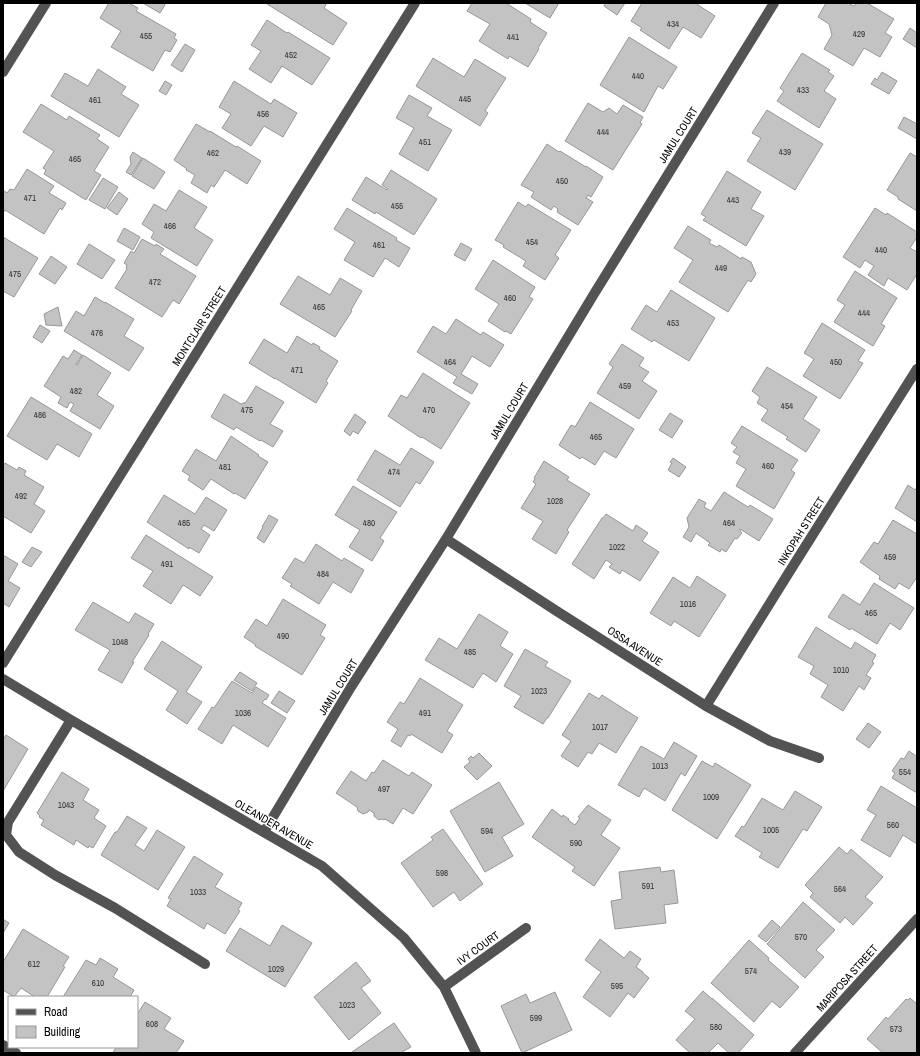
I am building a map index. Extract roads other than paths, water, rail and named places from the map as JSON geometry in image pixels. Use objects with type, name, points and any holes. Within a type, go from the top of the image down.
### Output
[{"type":"street","points":[[3,72],[46,3]]},
{"type":"street","name":"MONTCLAIR STREET","points":[[3,663],[415,3]]},
{"type":"street","name":"JAMUL COURT","points":[[264,832],[352,687],[446,539],[594,294],[774,3]]},
{"type":"street","name":"INKOPAH STREET","points":[[706,706],[917,369]]},
{"type":"street","name":"OSSA AVENUE","points":[[446,539],[706,706],[770,741],[819,758]]},
{"type":"street","name":"OLEANDER AVENUE","points":[[3,678],[71,720],[322,866],[404,938],[444,987],[476,1053]]},
{"type":"street","points":[[71,720],[8,822],[6,836],[19,852],[25,856],[115,908],[205,964]]},
{"type":"street","name":"MARIPOSA STREET","points":[[795,1053],[917,919]]},
{"type":"street","name":"IVY COURT","points":[[444,987],[526,928]]},
{"type":"street","points":[[3,1045],[16,1053]]}]
